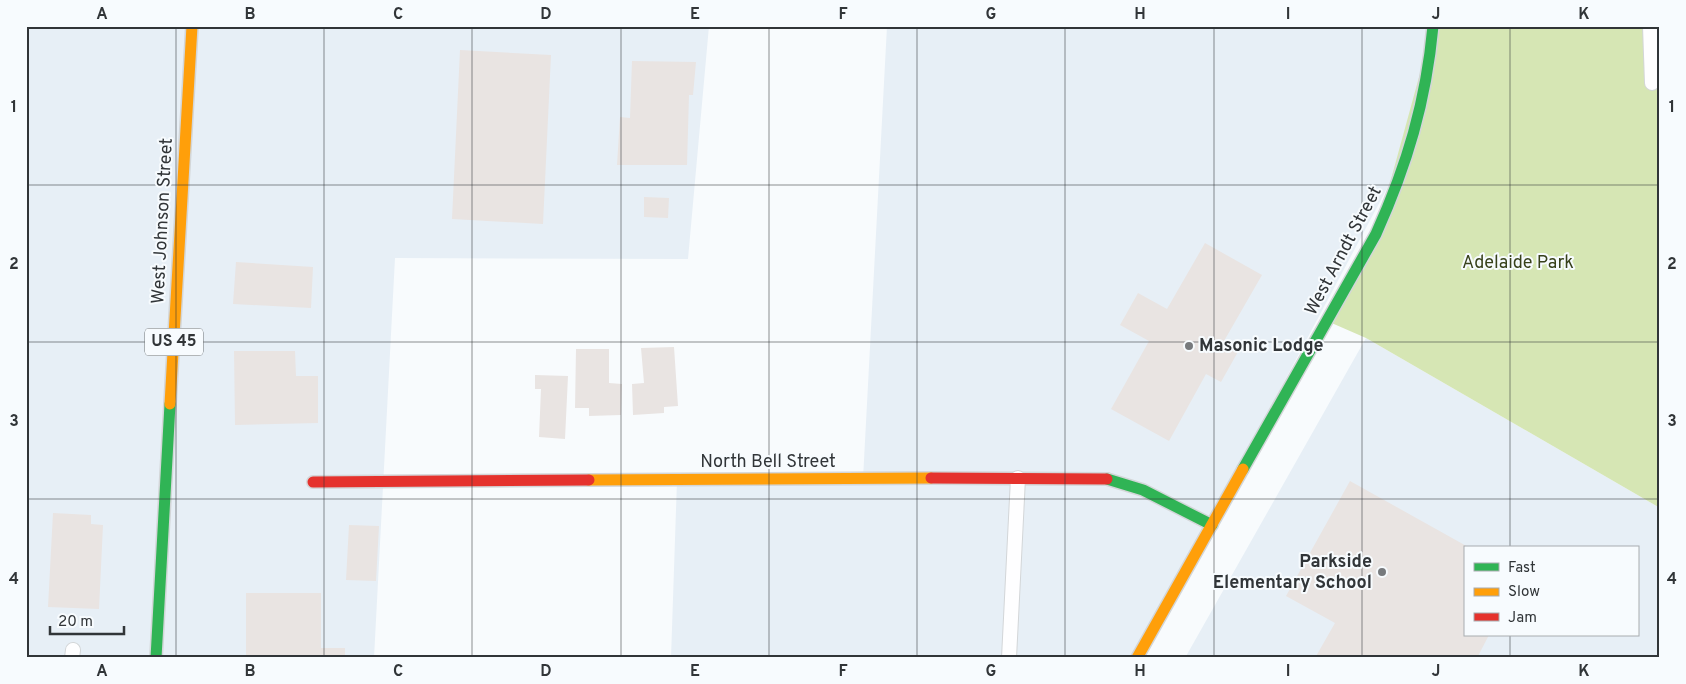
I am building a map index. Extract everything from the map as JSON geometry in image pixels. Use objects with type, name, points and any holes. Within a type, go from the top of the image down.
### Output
[{"type":"street","name":"West Johnson Street","points":[[156,658],[192,26]]},
{"type":"street","name":"West Arndt Street","points":[[1137,658],[1376,234],[1402,178],[1416,134],[1426,93],[1433,26]]},
{"type":"street","name":"North Bell Street","points":[[313,482],[1098,477],[1130,483],[1212,525]]},
{"type":"lane","points":[[1650,26],[1652,83]]},
{"type":"lane","points":[[1009,658],[1018,478]]},
{"type":"shaded area","points":[[26,26],[709,26],[688,259],[395,258],[374,658],[26,658]]},
{"type":"shaded area","points":[[887,26],[1433,26],[1416,134],[1137,658],[671,658],[677,480],[863,479]]},
{"type":"shaded area","points":[[1366,338],[1660,508],[1660,658],[1185,658]]},
{"type":"green space","name":"Adelaide Park","points":[[1433,26],[1660,26],[1660,508],[1366,338],[1327,321],[1376,234]]},
{"type":"building","points":[[460,50],[551,55],[543,224],[452,219]]},
{"type":"building","points":[[632,61],[696,62],[693,95],[689,95],[687,165],[617,165],[620,117],[630,118]]},
{"type":"building","points":[[644,197],[669,198],[668,218],[644,217]]},
{"type":"building","name":"Masonic Lodge","points":[[1205,243],[1262,275],[1224,341],[1239,350],[1221,382],[1206,374],[1169,441],[1111,409],[1149,341],[1120,325],[1138,293],[1167,309]]},
{"type":"building","points":[[236,262],[313,267],[311,308],[233,304]]},
{"type":"building","points":[[674,347],[678,406],[664,407],[664,413],[633,415],[632,384],[644,383],[641,348]]},
{"type":"building","points":[[576,349],[609,349],[609,383],[622,384],[621,415],[589,416],[589,408],[575,408]]},
{"type":"building","points":[[234,351],[295,351],[296,376],[318,376],[318,423],[235,425]]},
{"type":"building","points":[[535,375],[568,376],[565,439],[539,437],[541,389],[535,389]]},
{"type":"building","name":"Parkside Elementary School","points":[[1350,481],[1466,546],[1464,546],[1464,636],[1488,636],[1477,658],[1315,658],[1335,623],[1286,596]]},
{"type":"building","points":[[53,513],[91,515],[91,524],[103,525],[99,609],[48,607]]},
{"type":"building","points":[[349,525],[379,526],[376,581],[346,580]]},
{"type":"building","points":[[246,593],[321,593],[321,648],[345,648],[345,658],[246,658]]},
{"type":"traffic: fast","points":[[1243,469],[1376,234],[1397,183],[1414,133],[1426,81],[1433,26]]},
{"type":"traffic: fast","points":[[156,658],[170,404]]},
{"type":"traffic: fast","points":[[1107,479],[1143,490],[1212,525]]},
{"type":"traffic: slow","points":[[170,404],[192,26]]},
{"type":"traffic: slow","points":[[1137,658],[1243,469]]},
{"type":"traffic: slow","points":[[589,480],[931,478]]},
{"type":"traffic: jam","points":[[931,478],[1107,479]]},
{"type":"traffic: jam","points":[[313,482],[589,480]]},
{"type":"place","name":"Masonic Lodge","points":[[1189,346]]},
{"type":"place","name":"Parkside Elementary School","points":[[1382,572]]}]
